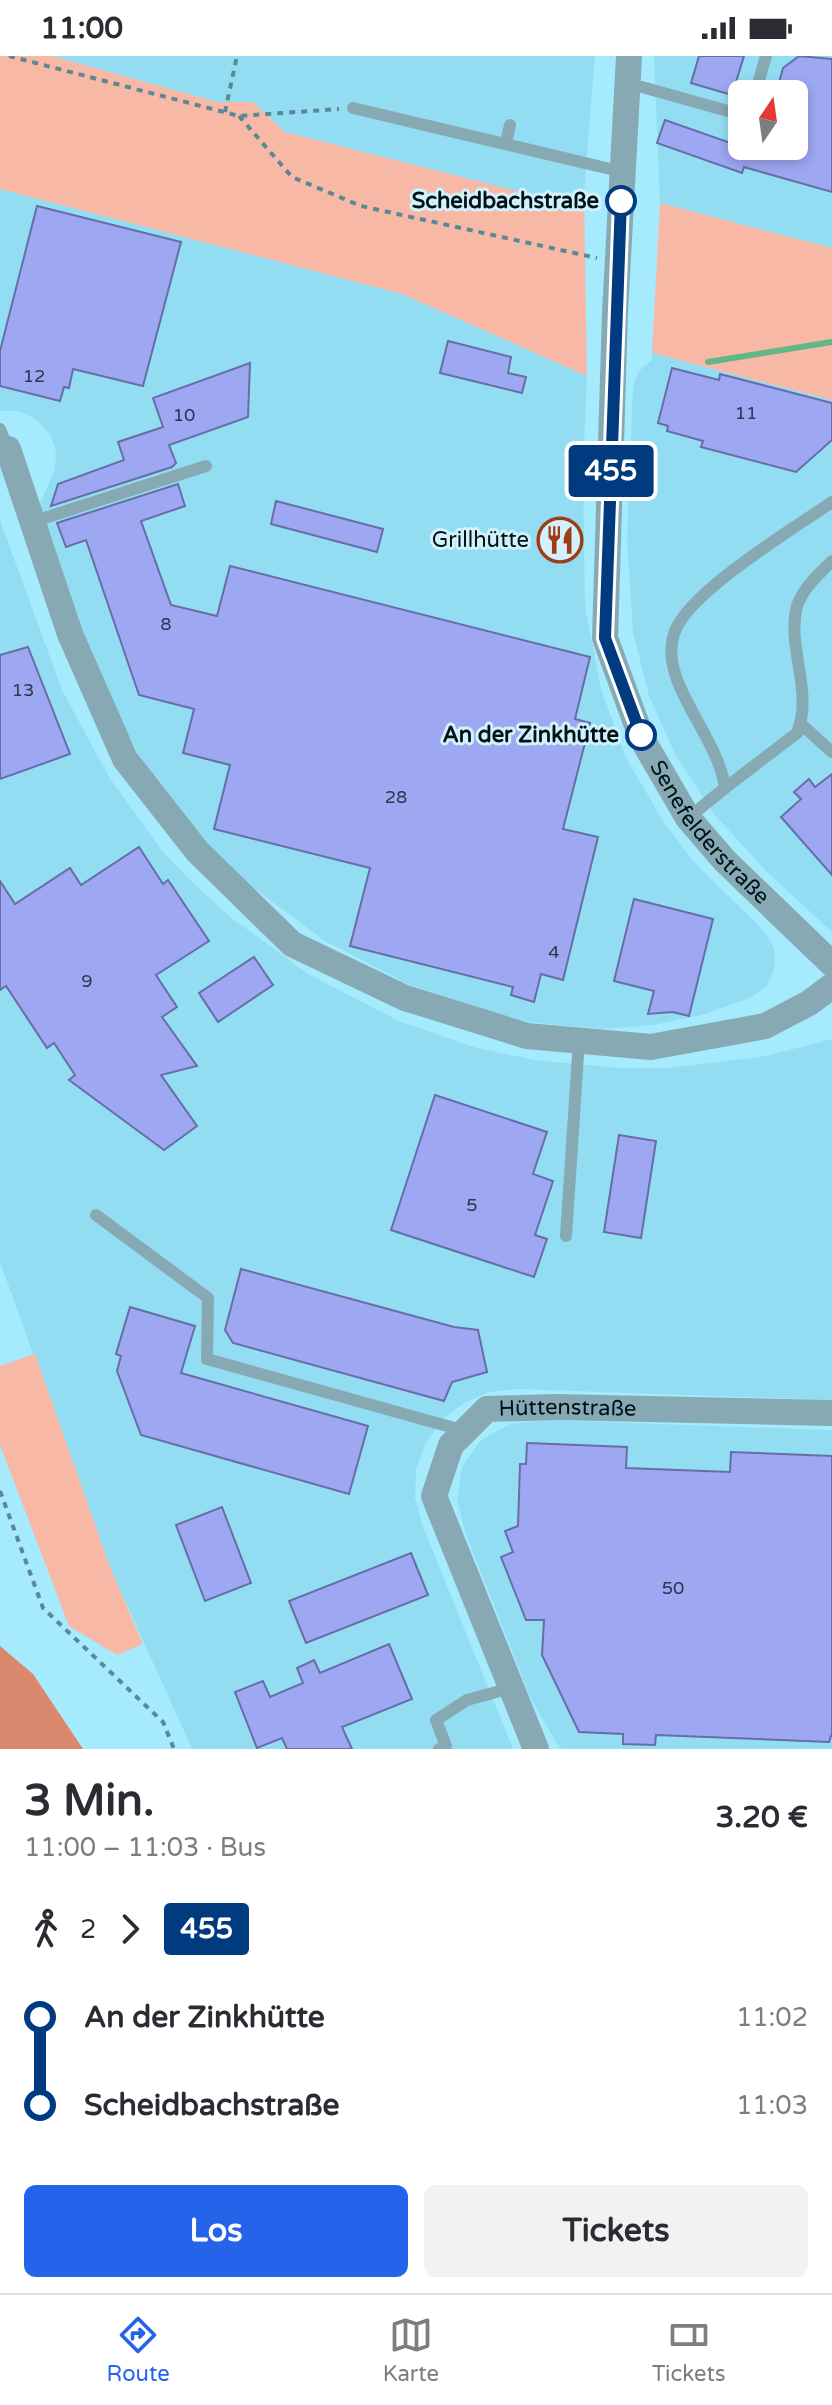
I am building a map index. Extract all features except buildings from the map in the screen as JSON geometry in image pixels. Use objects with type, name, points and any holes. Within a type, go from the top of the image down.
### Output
[{"type":"street","name":"Senefelderstraße","points":[[629,56],[618,263],[605,638],[642,739],[688,818],[725,861],[832,964]]},
{"type":"street","points":[[4,439],[70,634],[125,759],[197,851],[292,944],[405,998],[527,1036],[651,1047],[765,1026],[809,1003],[832,986]]},
{"type":"street","name":"Hüttenstraße","points":[[536,1749],[434,1496],[451,1445],[487,1409],[832,1413]]},
{"type":"lane","points":[[759,80],[766,56]]},
{"type":"lane","points":[[627,86],[642,87],[728,111]]},
{"type":"lane","points":[[353,108],[623,172]]},
{"type":"lane","points":[[506,143],[510,125]]},
{"type":"lane","points":[[32,522],[206,466]]},
{"type":"lane","points":[[725,788],[677,680],[671,655],[674,633],[693,607],[733,571],[832,502]]},
{"type":"lane","points":[[688,818],[792,740],[801,724],[803,678],[795,623],[798,604],[810,582],[832,561]]},
{"type":"lane","points":[[801,724],[832,752]]},
{"type":"lane","points":[[566,1236],[579,1040]]},
{"type":"lane","points":[[96,1215],[208,1298],[207,1359],[465,1431]]},
{"type":"lane","points":[[439,1749],[446,1746],[436,1720],[467,1700],[511,1688]]},
{"type":"path","points":[[9,56],[239,116],[353,108]]},
{"type":"path","points":[[225,112],[237,56]]},
{"type":"path","points":[[239,116],[292,177],[361,206],[618,263]]},
{"type":"path","points":[[0,1491],[43,1608],[163,1722],[174,1749]]},
{"type":"shaded area","points":[[0,56],[52,56],[217,102],[253,102],[285,132],[548,199],[584,192],[587,376],[402,294],[0,189]]},
{"type":"shaded area","points":[[52,56],[595,56],[584,192],[548,199],[436,172],[285,132],[253,102],[217,102]]},
{"type":"shaded area","points":[[654,56],[832,56],[832,248],[660,203]]},
{"type":"shaded area","points":[[0,189],[402,294],[587,376],[583,468],[585,607],[601,689],[626,758],[665,824],[694,862],[763,930],[774,948],[775,967],[767,986],[750,998],[702,1015],[653,1025],[602,1029],[529,1022],[503,1016],[410,985],[325,941],[247,883],[210,848],[144,764],[98,678],[39,505],[55,470],[56,452],[50,434],[36,419],[19,411],[0,411]]},
{"type":"shaded area","points":[[660,203],[832,248],[832,400],[652,353]]},
{"type":"shaded area","points":[[652,353],[832,400],[832,932],[766,871],[714,814],[675,754],[649,696],[633,632],[627,539],[633,386],[639,371],[652,360]]},
{"type":"shaded area","points":[[0,520],[62,690],[109,777],[163,852],[191,881],[229,916],[308,974],[401,1022],[477,1048],[534,1060],[620,1068],[669,1068],[766,1056],[832,1039],[832,1400],[517,1389],[489,1392],[464,1403],[442,1419],[426,1443],[416,1469],[415,1497],[422,1524],[513,1749],[192,1749],[110,1567],[0,1262]]},
{"type":"shaded area","points":[[35,1354],[110,1567],[143,1644],[117,1655],[69,1626],[0,1445],[0,1366]]},
{"type":"shaded area","points":[[545,1420],[832,1430],[832,1749],[562,1749],[531,1699],[465,1532],[457,1500],[462,1467],[481,1440],[510,1424]]},
{"type":"shaded area","points":[[0,1646],[33,1674],[83,1749],[0,1749]]},
{"type":"waterway","points":[[708,362],[832,342]]},
{"type":"bus line","name":"455","points":[[621,201],[605,638],[641,735]]},
{"type":"place","name":"Scheidbachstraße","points":[[621,201]]},
{"type":"place","name":"Grillhütte","points":[[560,540]]},
{"type":"place","name":"An der Zinkhütte","points":[[641,735]]}]
